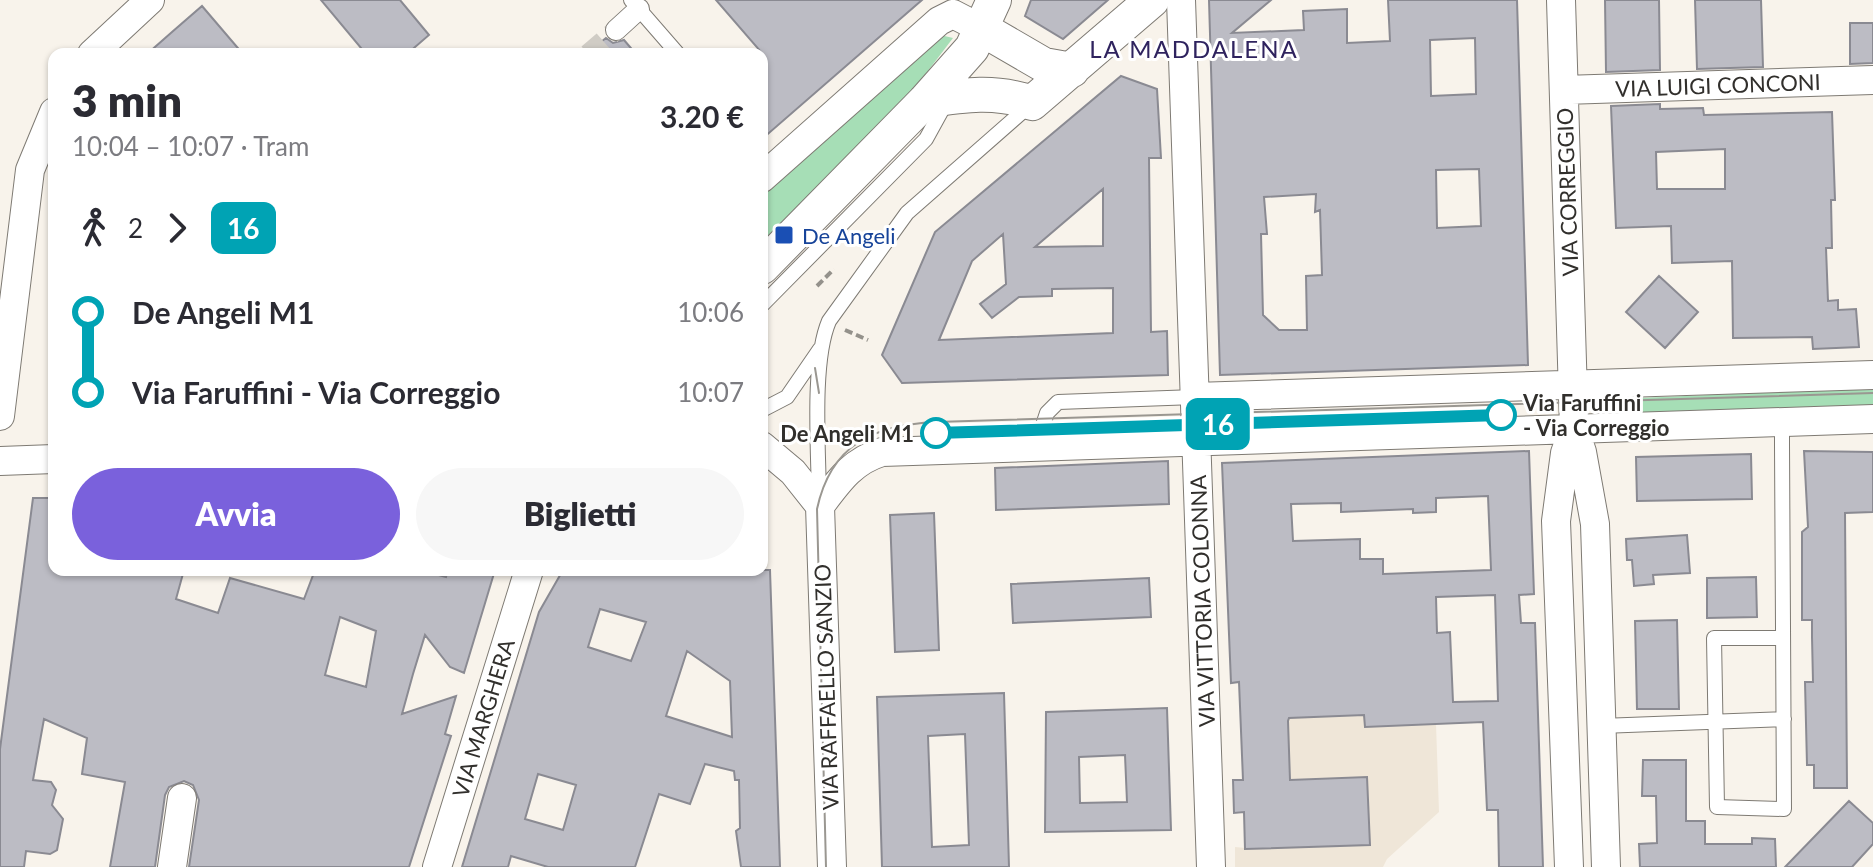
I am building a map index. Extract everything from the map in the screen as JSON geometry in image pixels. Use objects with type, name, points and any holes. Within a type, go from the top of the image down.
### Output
[{"type":"street","points":[[98,48],[150,0]]},
{"type":"street","points":[[937,99],[983,93],[1011,96],[1032,103],[1152,0]]},
{"type":"street","name":"VIA VITTORIA COLONNA","points":[[1181,0],[1211,867]]},
{"type":"street","name":"VIA CORREGGIO","points":[[1561,0],[1574,428]]},
{"type":"street","points":[[616,30],[635,5]]},
{"type":"street","points":[[768,173],[939,21],[953,14],[982,26],[1044,65],[1072,70]]},
{"type":"street","points":[[768,261],[937,99],[982,26]]},
{"type":"street","name":"VIA LUIGI CONCONI","points":[[1564,90],[1873,80]]},
{"type":"street","points":[[0,416],[30,170],[48,126]]},
{"type":"street","points":[[1195,397],[1873,375]]},
{"type":"street","points":[[768,451],[793,472],[820,506],[848,470],[863,458],[882,452],[1873,419]]},
{"type":"street","points":[[1569,867],[1556,521],[1565,453],[1574,428]]},
{"type":"street","points":[[1574,428],[1595,524],[1606,867]]},
{"type":"street","points":[[0,461],[48,459]]},
{"type":"street","name":"VIA RAFFAELLO SANZIO","points":[[820,506],[832,867]]},
{"type":"street","points":[[1556,521],[1576,512],[1595,524]]},
{"type":"street","name":"VIA MARGHERA","points":[[437,867],[527,576]]},
{"type":"street","points":[[172,867],[182,798]]},
{"type":"lane","points":[[635,5],[673,48]]},
{"type":"lane","points":[[768,299],[926,139],[937,99]]},
{"type":"lane","points":[[768,407],[787,397],[822,345],[834,313],[907,213],[1032,103]]},
{"type":"lane","points":[[820,506],[822,345]]},
{"type":"lane","points":[[1060,444],[1048,435],[1043,425],[1047,413],[1058,402],[1195,397]]},
{"type":"lane","points":[[1782,422],[1784,809],[1717,807],[1713,719],[1714,638],[1783,638]]},
{"type":"lane","points":[[1601,726],[1713,719],[1784,719]]},
{"type":"path","points":[[817,286],[834,269]]},
{"type":"path","points":[[843,330],[868,340]]},
{"type":"shaded area","points":[[1362,635],[1365,726],[1436,724],[1439,812],[1387,859],[1383,867],[1235,867],[1235,847],[1245,848],[1244,813],[1234,813],[1233,780],[1243,779],[1239,683],[1231,683],[1229,640]]},
{"type":"green space","points":[[936,34],[953,38],[918,84],[768,240],[768,181]]},
{"type":"green space","points":[[1873,388],[1873,409],[1615,418],[1614,399]]},
{"type":"building","points":[[321,0],[400,0],[429,35],[414,48],[361,48]]},
{"type":"building","points":[[716,0],[922,0],[768,134],[768,48],[758,48]]},
{"type":"building","points":[[1031,0],[1108,0],[1063,39],[1025,16]]},
{"type":"building","points":[[1209,0],[1271,0],[1232,33],[1304,30],[1303,11],[1347,9],[1347,43],[1390,41],[1388,0],[1517,0],[1528,365],[1220,375]],"holes":[[[1475,38],[1476,94],[1431,96],[1430,40]],[[1479,169],[1481,226],[1437,228],[1436,170]],[[1316,194],[1315,212],[1320,210],[1322,275],[1306,276],[1307,330],[1279,330],[1263,315],[1261,234],[1267,234],[1264,197]]]},
{"type":"building","points":[[1605,0],[1659,0],[1660,70],[1606,72]]},
{"type":"building","points":[[1695,0],[1761,0],[1763,67],[1697,69]]},
{"type":"building","points":[[202,6],[238,48],[154,48]]},
{"type":"building","points":[[1850,23],[1873,23],[1873,63],[1850,64]]},
{"type":"building","points":[[606,38],[613,43],[624,40],[631,48],[594,48]]},
{"type":"building","points":[[1121,76],[1157,89],[1161,158],[1149,158],[1151,332],[1167,331],[1168,375],[902,383],[882,355],[935,232]],"holes":[[[1103,189],[1103,246],[1035,247]],[[1003,234],[1006,284],[980,304],[992,318],[1019,297],[1052,296],[1052,289],[1113,288],[1113,333],[939,340],[972,261]]]},
{"type":"building","points":[[1660,104],[1660,109],[1703,108],[1704,115],[1832,112],[1835,200],[1831,200],[1832,248],[1826,248],[1828,301],[1838,300],[1838,310],[1856,309],[1859,347],[1813,349],[1812,337],[1733,338],[1732,261],[1672,263],[1671,226],[1616,228],[1611,106]],"holes":[[[1725,149],[1725,189],[1657,189],[1656,152]]]},
{"type":"building","points":[[1659,276],[1698,312],[1665,348],[1626,312]]},
{"type":"building","points":[[1529,451],[1534,594],[1519,595],[1521,623],[1535,623],[1543,867],[1499,867],[1498,810],[1487,810],[1483,722],[1365,727],[1364,715],[1289,718],[1290,780],[1367,777],[1370,845],[1245,849],[1244,812],[1234,813],[1233,780],[1243,780],[1239,682],[1231,683],[1222,463]],"holes":[[[1488,496],[1491,570],[1383,574],[1383,559],[1360,559],[1360,539],[1293,541],[1291,504],[1341,503],[1341,512],[1413,509],[1413,513],[1436,512],[1436,498]],[[1495,595],[1498,701],[1453,702],[1450,632],[1437,633],[1436,597]]]},
{"type":"building","points":[[1804,451],[1873,452],[1873,512],[1845,513],[1847,788],[1814,788],[1814,765],[1807,765],[1805,682],[1813,682],[1812,620],[1802,620],[1802,532],[1808,527]]},
{"type":"building","points":[[1751,454],[1752,499],[1637,501],[1636,457]]},
{"type":"building","points":[[1168,461],[1169,504],[996,510],[995,468]]},
{"type":"building","points":[[33,498],[48,498],[48,576],[182,576],[176,599],[218,613],[230,578],[304,599],[313,576],[493,576],[464,673],[450,667],[425,635],[413,674],[402,714],[456,696],[445,734],[451,736],[409,867],[189,867],[199,800],[193,785],[184,781],[169,787],[165,795],[155,867],[110,867],[125,782],[82,774],[87,738],[44,719],[33,780],[51,782],[56,790],[52,805],[63,819],[57,850],[50,854],[26,851],[24,867],[0,867],[0,749]],"holes":[[[340,617],[376,631],[366,687],[325,675]]]},
{"type":"building","points":[[934,513],[939,650],[895,652],[890,515]]},
{"type":"building","points":[[1687,535],[1690,573],[1653,575],[1654,584],[1634,586],[1632,560],[1627,560],[1626,539]]},
{"type":"building","points":[[770,570],[780,867],[741,867],[736,831],[740,828],[739,780],[735,780],[734,771],[705,764],[690,804],[659,794],[635,867],[548,867],[511,856],[508,867],[462,867],[539,612],[560,576],[768,576]],"holes":[[[600,609],[646,622],[631,661],[588,647]],[[687,651],[730,681],[732,737],[666,716]],[[538,774],[576,785],[563,830],[525,819]]]},
{"type":"building","points":[[1756,577],[1757,617],[1707,618],[1707,578]]},
{"type":"building","points":[[1149,578],[1151,617],[1013,623],[1011,584]]},
{"type":"building","points":[[1677,620],[1679,709],[1637,709],[1635,621]]},
{"type":"building","points":[[1004,693],[1009,867],[882,867],[877,697]],"holes":[[[965,734],[969,845],[932,847],[928,736]]]},
{"type":"building","points":[[1167,708],[1171,830],[1045,832],[1046,712]],"holes":[[[1125,755],[1127,802],[1080,803],[1079,757]]]},
{"type":"building","points":[[1643,760],[1686,760],[1686,821],[1705,821],[1705,844],[1752,844],[1752,838],[1775,839],[1776,867],[1640,867],[1639,844],[1657,843],[1656,796],[1642,796]]},
{"type":"building","points":[[1849,801],[1873,823],[1873,844],[1852,867],[1785,867]]},
{"type":"tunnel","points":[[595,48],[616,30]]},
{"type":"tram line","points":[[815,368],[819,393]]},
{"type":"tram line","points":[[826,867],[817,509],[833,468],[858,442],[875,434],[893,428],[936,422],[1873,393]]},
{"type":"tram line","name":"16","points":[[936,433],[1501,415]]},
{"type":"place","name":"De Angeli","points":[[784,235]]},
{"type":"place","name":"Via Faruffini - Via Correggio","points":[[1501,415]]},
{"type":"place","name":"De Angeli M1","points":[[936,433]]},
{"type":"district","name":"LA MADDALENA","points":[[1194,48]]}]
